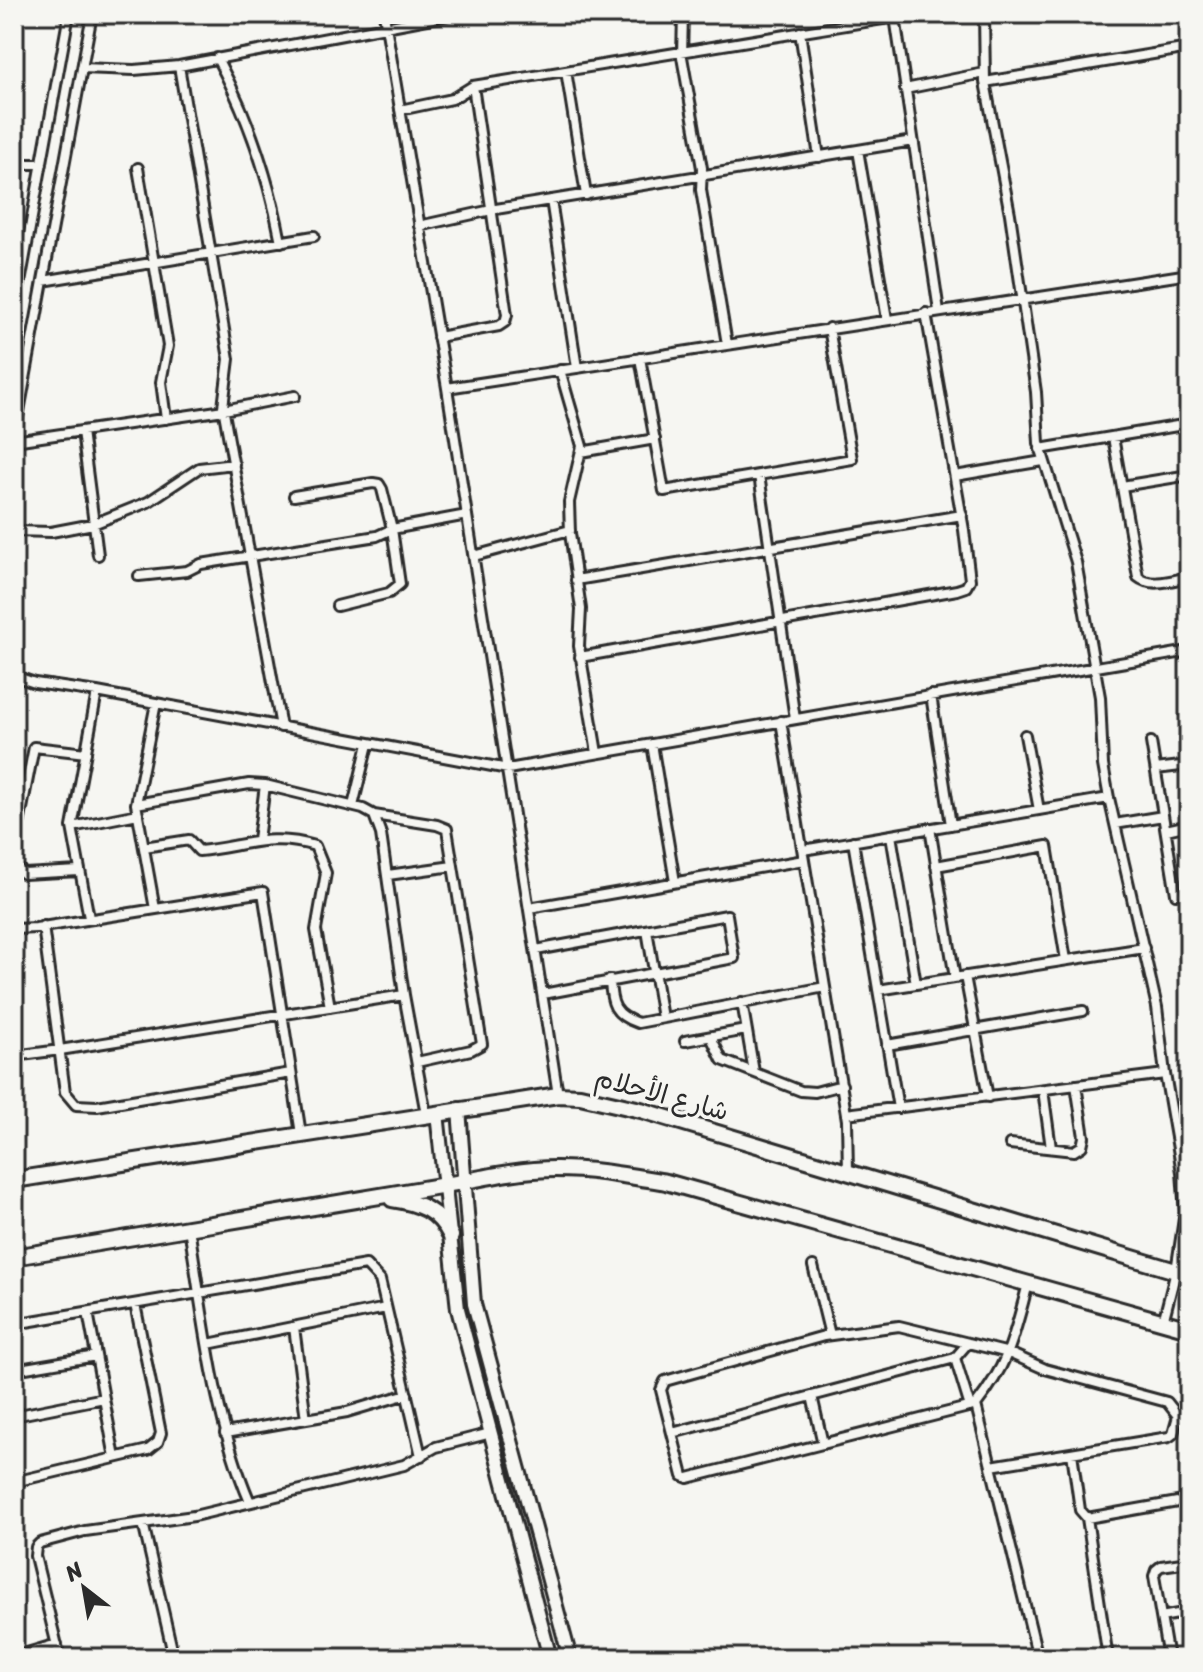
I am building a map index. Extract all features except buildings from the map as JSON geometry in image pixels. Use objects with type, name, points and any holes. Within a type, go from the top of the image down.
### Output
[{"type":"main road","name":"شارع الأحلام","points":[[14,1180],[459,1109],[558,1095],[580,1096],[641,1110],[1183,1273]]},
{"type":"main road","points":[[459,1109],[474,1304],[570,1658]]},
{"type":"main road","points":[[431,1114],[446,1185],[458,1309],[550,1658]]},
{"type":"main road","points":[[14,1257],[508,1172],[595,1170],[666,1182],[1189,1329]]},
{"type":"main road","points":[[380,1196],[425,1207],[440,1219],[451,1236]]},
{"type":"main road","points":[[475,1373],[491,1369]]},
{"type":"street","points":[[14,316],[69,14]]},
{"type":"street","points":[[92,14],[14,440],[224,410],[295,396]]},
{"type":"street","points":[[384,14],[447,388],[558,1095]]},
{"type":"street","points":[[82,68],[134,70],[179,66],[454,14]]},
{"type":"street","points":[[683,14],[683,51],[702,176],[701,190],[727,344]]},
{"type":"street","points":[[984,14],[984,78],[1010,214],[1036,392],[1040,449],[1076,562],[1100,697],[1103,765],[1157,1007],[1182,1172],[1185,1212],[1183,1273],[1163,1322]]},
{"type":"street","points":[[400,110],[452,99],[473,86],[895,17],[939,311]]},
{"type":"street","points":[[800,32],[819,157]]},
{"type":"street","points":[[905,89],[1189,48]]},
{"type":"street","points":[[217,58],[232,86],[268,178],[281,242]]},
{"type":"street","points":[[179,66],[229,359],[224,410],[281,727]]},
{"type":"street","points":[[566,71],[586,195]]},
{"type":"street","points":[[438,337],[499,326],[505,322],[507,315],[473,86]]},
{"type":"street","points":[[419,226],[491,210],[913,141]]},
{"type":"street","points":[[858,150],[887,319]]},
{"type":"street","points":[[14,164],[42,164]]},
{"type":"street","points":[[138,168],[168,346],[161,382],[166,419]]},
{"type":"street","points":[[551,200],[577,368]]},
{"type":"street","points":[[43,281],[314,236]]},
{"type":"street","points":[[447,388],[1189,274]]},
{"type":"street","points":[[580,657],[966,587],[970,580],[962,515],[926,313]]},
{"type":"street","points":[[640,358],[664,491],[852,459],[829,328]]},
{"type":"street","points":[[560,370],[581,452],[569,502],[570,530],[581,609],[580,657],[597,753]]},
{"type":"street","points":[[1040,449],[1189,424]]},
{"type":"street","points":[[82,431],[98,555]]},
{"type":"street","points":[[1113,437],[1138,577],[1152,583],[1189,577]]},
{"type":"street","points":[[581,452],[655,439]]},
{"type":"street","points":[[955,476],[1043,461]]},
{"type":"street","points":[[14,531],[51,532],[93,524],[148,502],[199,468],[234,464]]},
{"type":"street","points":[[759,475],[795,719]]},
{"type":"street","points":[[1122,486],[1189,475]]},
{"type":"street","points":[[294,496],[379,484],[392,529],[400,584],[389,593],[337,606]]},
{"type":"street","points":[[139,576],[187,571],[201,564],[377,536],[392,529],[467,515]]},
{"type":"street","points":[[576,580],[962,515]]},
{"type":"street","points":[[474,556],[570,530]]},
{"type":"street","points":[[14,676],[35,683],[508,769],[1189,651]]},
{"type":"street","points":[[89,918],[72,827],[97,692]]},
{"type":"street","points":[[931,695],[951,825]]},
{"type":"street","points":[[155,909],[136,804],[156,703]]},
{"type":"street","points":[[781,721],[842,1085],[848,1172]]},
{"type":"street","points":[[1025,735],[1039,810]]},
{"type":"street","points":[[1151,742],[1176,894]]},
{"type":"street","points":[[353,806],[368,744]]},
{"type":"street","points":[[652,744],[675,882]]},
{"type":"street","points":[[14,850],[34,747],[86,753]]},
{"type":"street","points":[[1156,769],[1189,765]]},
{"type":"street","points":[[136,804],[249,784],[265,785],[353,806],[374,815],[447,829],[482,1044],[471,1050],[417,1062]]},
{"type":"street","points":[[258,840],[265,785]]},
{"type":"street","points":[[803,850],[1109,798]]},
{"type":"street","points":[[72,827],[138,814]]},
{"type":"street","points":[[374,815],[381,834],[388,875],[404,995],[431,1114]]},
{"type":"street","points":[[1115,824],[1163,816]]},
{"type":"street","points":[[1166,830],[1189,825]]},
{"type":"street","points":[[930,828],[988,1097]]},
{"type":"street","points":[[891,835],[916,984]]},
{"type":"street","points":[[144,847],[189,840],[199,851],[258,840],[293,839],[315,846],[326,873],[316,930],[330,1007]]},
{"type":"street","points":[[853,841],[898,1108]]},
{"type":"street","points":[[936,866],[1047,846],[1066,960]]},
{"type":"street","points":[[529,908],[804,860]]},
{"type":"street","points":[[14,865],[24,874],[79,871]]},
{"type":"street","points":[[388,875],[453,866]]},
{"type":"street","points":[[14,929],[263,892],[301,1134]]},
{"type":"street","points":[[536,950],[727,915],[734,958],[543,994]]},
{"type":"street","points":[[43,926],[65,1092],[76,1105],[87,1106],[291,1073]]},
{"type":"street","points":[[647,930],[662,1018]]},
{"type":"street","points":[[878,990],[1144,948]]},
{"type":"street","points":[[610,980],[611,996],[623,1018],[638,1023],[825,987]]},
{"type":"street","points":[[14,1056],[404,995]]},
{"type":"street","points":[[742,1002],[754,1072]]},
{"type":"street","points":[[887,1045],[1083,1011]]},
{"type":"street","points":[[685,1041],[746,1030]]},
{"type":"street","points":[[711,1037],[722,1060],[801,1091],[815,1092],[842,1085]]},
{"type":"street","points":[[846,1114],[1165,1074]]},
{"type":"street","points":[[1010,1144],[1074,1151],[1082,1146],[1084,1137],[1076,1085]]},
{"type":"street","points":[[1043,1090],[1051,1148]]},
{"type":"street","points":[[189,1228],[220,1419],[235,1468],[250,1502]]},
{"type":"street","points":[[14,1324],[366,1265],[380,1280],[421,1456]]},
{"type":"street","points":[[813,1266],[830,1335]]},
{"type":"street","points":[[991,1466],[1169,1437],[1173,1434],[1178,1416],[1167,1402],[1045,1369],[1009,1353],[899,1326],[830,1335],[665,1381],[661,1390],[683,1476],[688,1478],[973,1406],[990,1388],[1009,1353],[1028,1284]]},
{"type":"street","points":[[14,1482],[148,1450],[158,1442],[161,1433],[135,1304]]},
{"type":"street","points":[[208,1344],[386,1308]]},
{"type":"street","points":[[88,1312],[115,1458]]},
{"type":"street","points":[[294,1327],[306,1419]]},
{"type":"street","points":[[672,1433],[955,1358],[968,1343]]},
{"type":"street","points":[[14,1370],[96,1356]]},
{"type":"street","points":[[955,1358],[991,1466],[1038,1658]]},
{"type":"street","points":[[225,1433],[347,1412],[407,1394]]},
{"type":"street","points":[[812,1396],[823,1444]]},
{"type":"street","points":[[14,1416],[104,1398]]},
{"type":"street","points":[[60,1658],[35,1556],[40,1543],[85,1531],[194,1516],[404,1465],[436,1447],[491,1433]]},
{"type":"street","points":[[1072,1453],[1080,1510],[1087,1518],[1108,1658]]},
{"type":"street","points":[[1087,1518],[1189,1500]]},
{"type":"street","points":[[143,1523],[174,1658]]},
{"type":"street","points":[[1168,1658],[1154,1576],[1161,1566],[1189,1562]]},
{"type":"street","points":[[1161,1617],[1189,1612]]},
{"type":"street","points":[[14,1657],[57,1644]]}]
